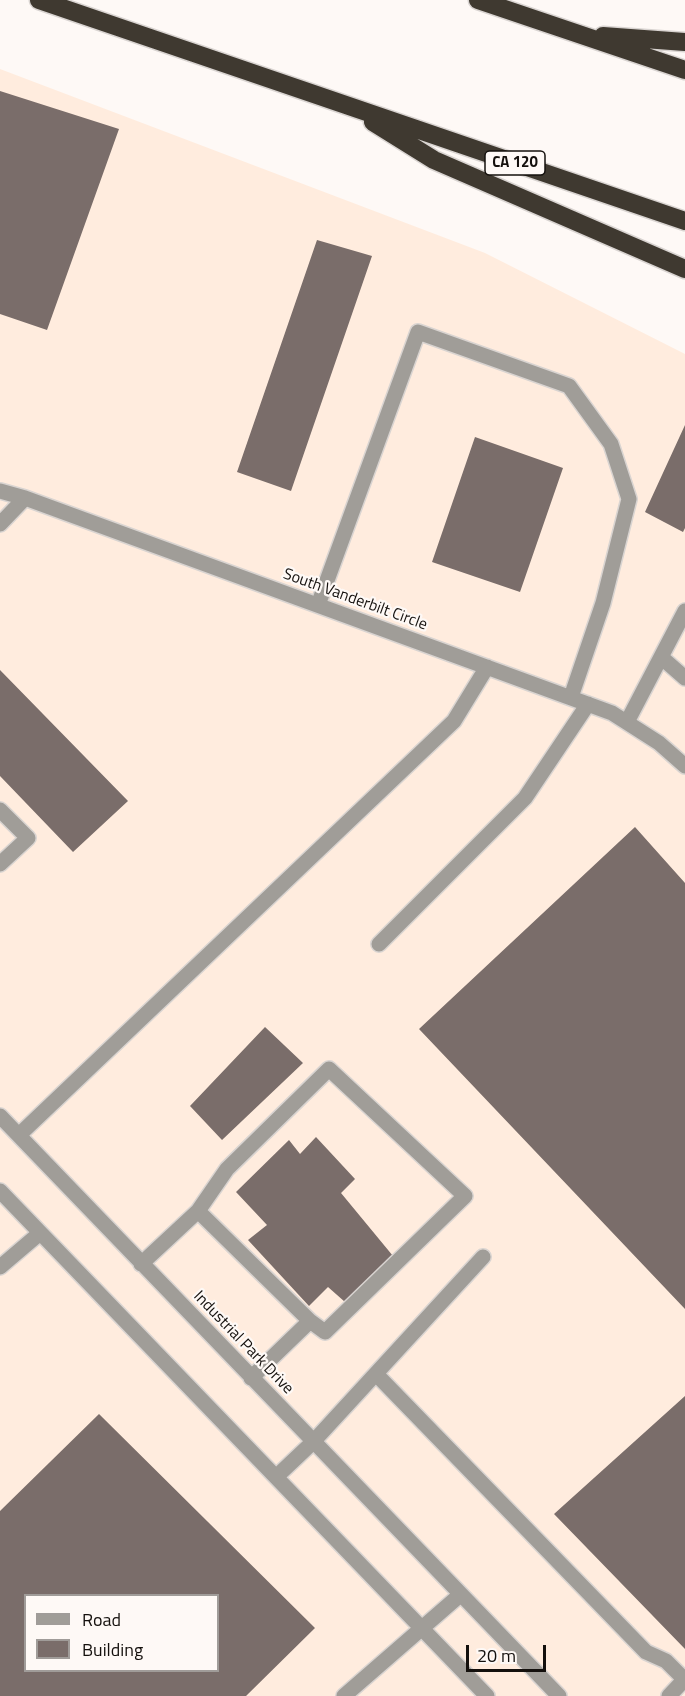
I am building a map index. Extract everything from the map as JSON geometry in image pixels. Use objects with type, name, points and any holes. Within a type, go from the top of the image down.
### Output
[{"type":"highway","name":"CA 120","points":[[39,0],[685,221]]},
{"type":"highway","points":[[478,0],[685,70]]},
{"type":"highway","points":[[579,34],[685,42]]},
{"type":"highway","points":[[346,105],[434,160],[685,269]]},
{"type":"street","points":[[318,605],[418,332],[569,386],[611,444],[629,499],[603,603],[571,698]]},
{"type":"street","name":"South Vanderbilt Circle","points":[[0,491],[25,498],[612,713],[659,743],[685,766]]},
{"type":"street","points":[[0,524],[25,498]]},
{"type":"street","points":[[627,722],[685,611]]},
{"type":"street","points":[[661,657],[685,678]]},
{"type":"street","points":[[19,1135],[454,721],[487,667]]},
{"type":"street","points":[[379,944],[525,798],[588,704]]},
{"type":"street","points":[[0,810],[28,838],[0,864]]},
{"type":"street","points":[[141,1264],[198,1211],[226,1169],[329,1069],[465,1196],[325,1332],[310,1322],[198,1211]]},
{"type":"street","name":"Industrial Park Drive","points":[[0,1116],[559,1696]]},
{"type":"street","points":[[0,1191],[487,1696]]},
{"type":"street","points":[[0,1267],[40,1233]]},
{"type":"street","points":[[276,1478],[313,1442],[483,1257]]},
{"type":"street","points":[[251,1378],[310,1322]]},
{"type":"street","points":[[376,1374],[646,1652],[666,1661],[685,1680],[669,1696]]},
{"type":"street","points":[[344,1696],[460,1595]]},
{"type":"shaded area","points":[[0,69],[485,253],[685,354],[685,1696],[0,1696]]},
{"type":"building","points":[[0,91],[119,129],[47,330],[0,314]]},
{"type":"building","points":[[317,240],[372,256],[291,491],[237,472]]},
{"type":"building","points":[[685,425],[685,528],[683,532],[645,512]]},
{"type":"building","points":[[475,437],[563,468],[520,592],[432,562]]},
{"type":"building","points":[[0,670],[128,801],[73,852],[0,776]]},
{"type":"building","points":[[635,827],[685,883],[685,1309],[419,1029]]},
{"type":"building","points":[[265,1027],[303,1063],[222,1140],[190,1106]]},
{"type":"building","points":[[316,1137],[355,1179],[341,1193],[393,1256],[345,1302],[328,1287],[309,1306],[248,1240],[267,1225],[236,1192],[289,1140],[300,1154]]},
{"type":"building","points":[[685,1396],[685,1649],[554,1514]]},
{"type":"building","points":[[99,1414],[315,1628],[246,1696],[0,1696],[0,1511]]}]
